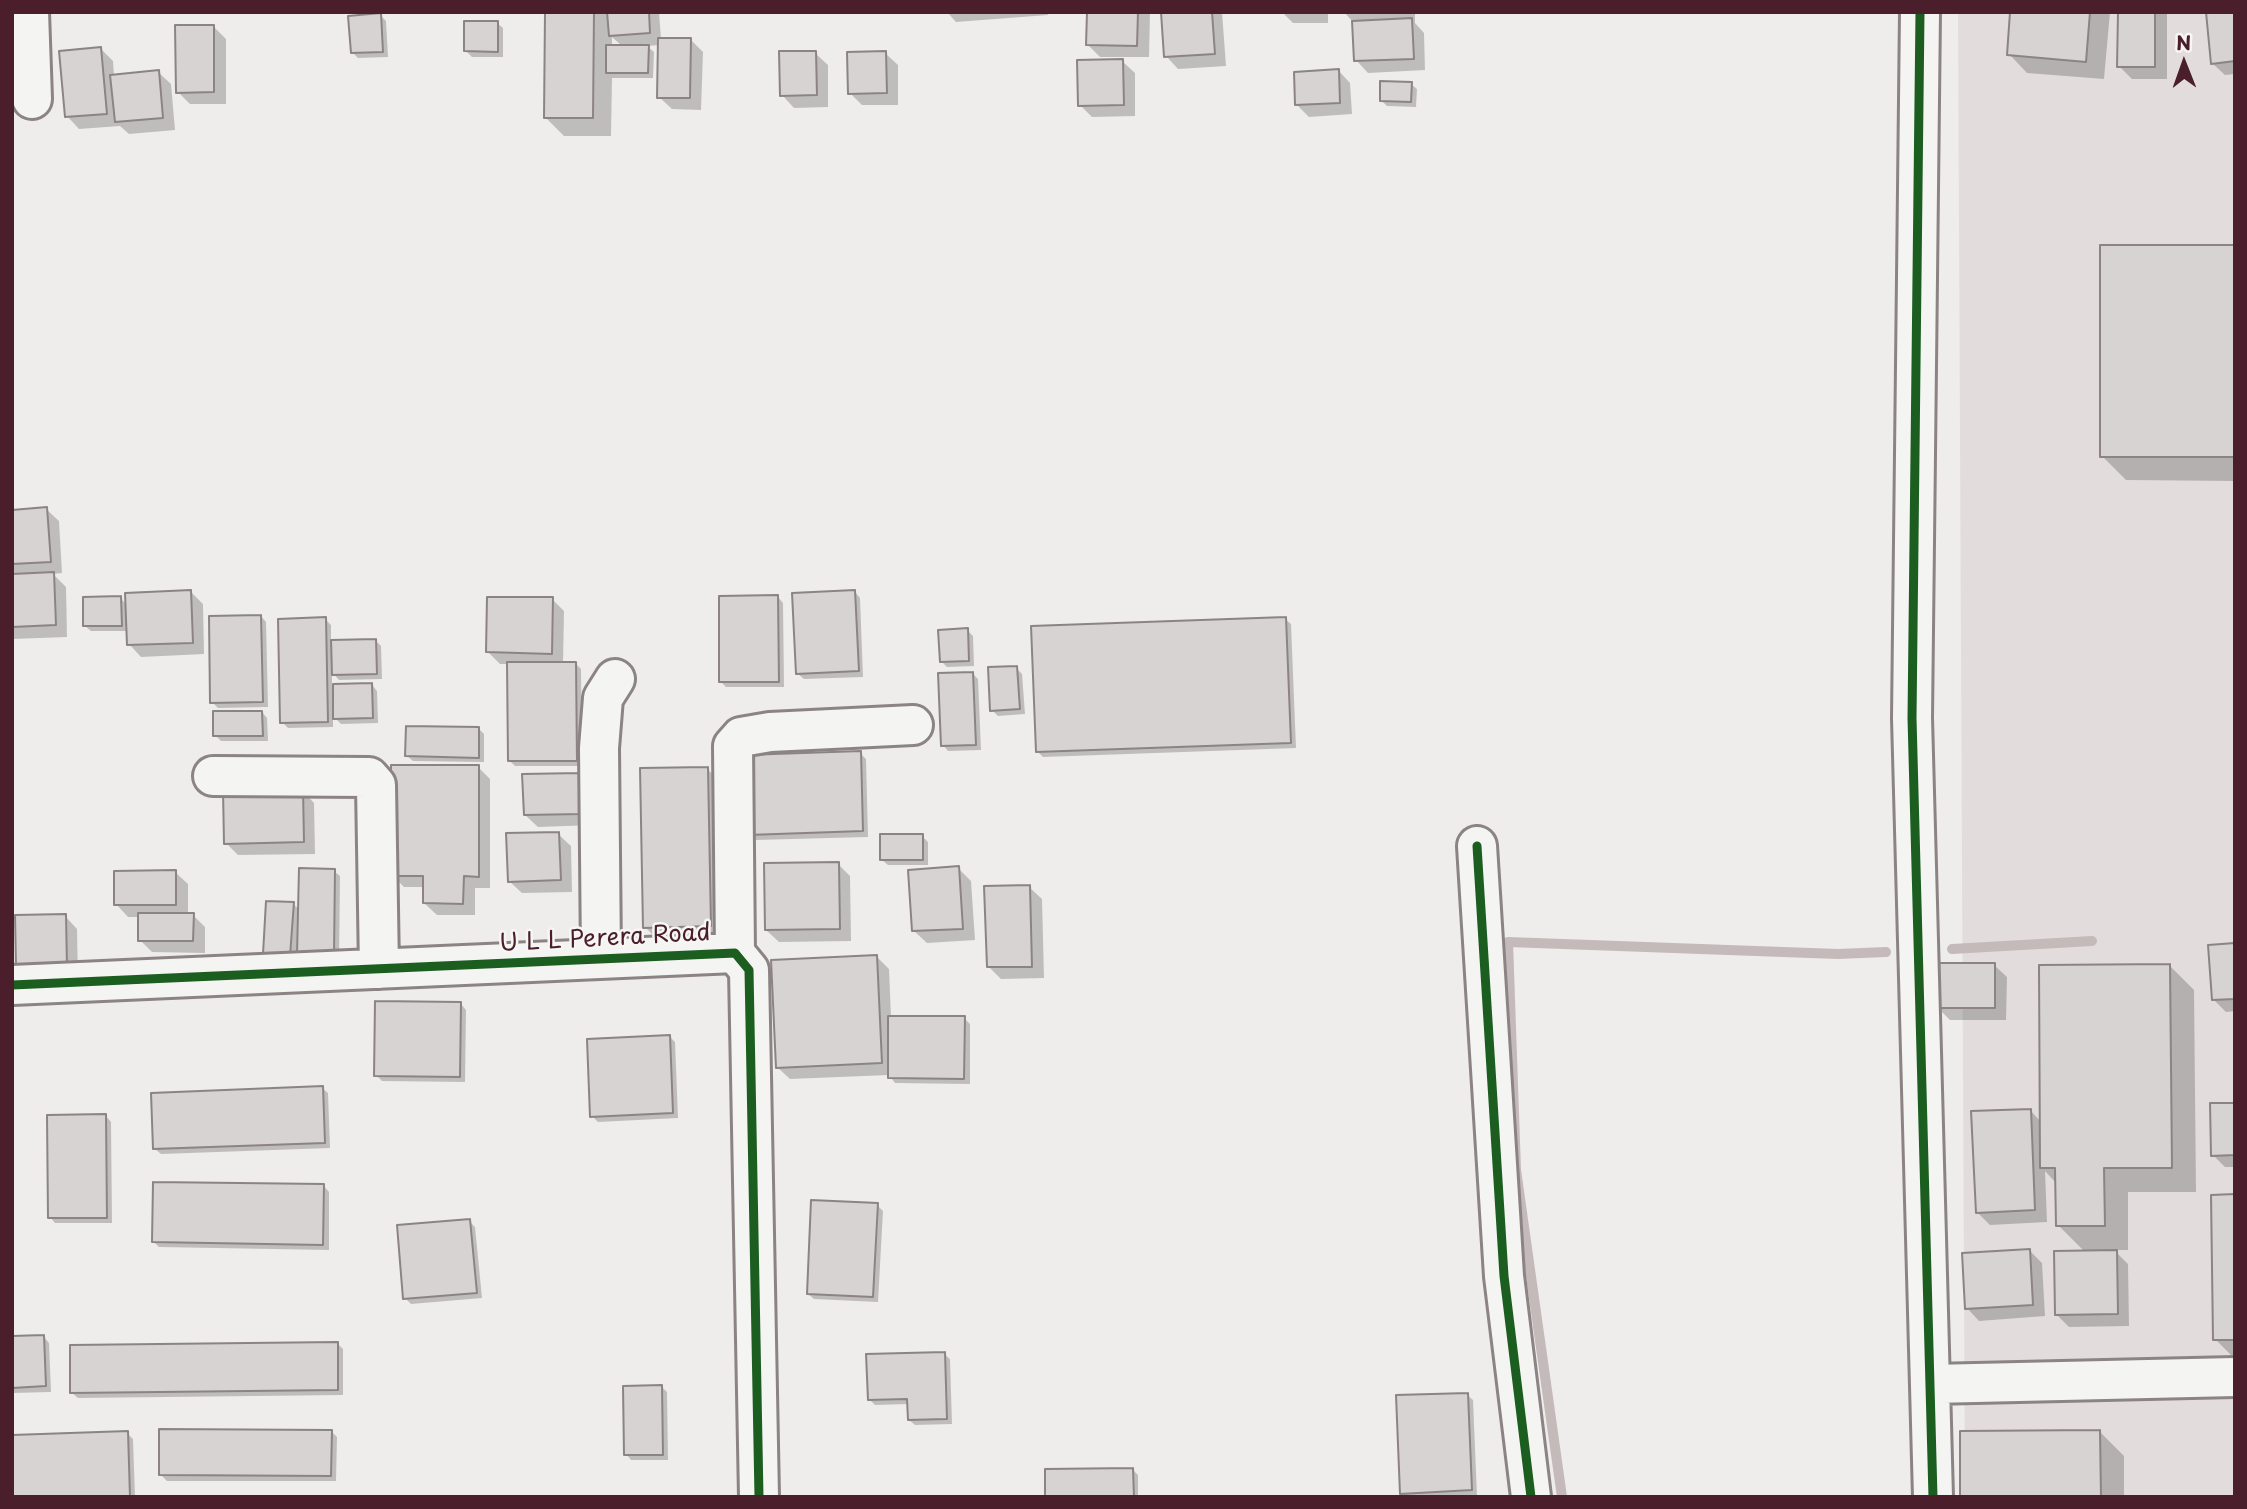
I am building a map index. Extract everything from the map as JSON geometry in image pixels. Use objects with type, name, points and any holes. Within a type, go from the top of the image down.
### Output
[{"type":"street","points":[[29,12],[33,99]]},
{"type":"street","points":[[1920,12],[1912,718],[1933,1497]]},
{"type":"street","points":[[601,959],[599,748],[603,698],[614,679]]},
{"type":"street","points":[[735,953],[733,746],[741,737],[770,732],[912,725]]},
{"type":"street","points":[[213,776],[369,777],[376,785],[379,969]]},
{"type":"street","points":[[1477,846],[1504,1276],[1531,1497]]},
{"type":"street","name":"U L L Perera Road","points":[[12,985],[735,953],[749,970],[759,1497]]},
{"type":"street","points":[[1932,1384],[2235,1377]]},
{"type":"shaded area","points":[[1958,12],[2235,12],[2235,1497],[1965,1497]]},
{"type":"building","points":[[545,12],[594,12],[593,118],[544,118]]},
{"type":"building","points":[[607,12],[649,12],[650,33],[609,36]]},
{"type":"building","points":[[1087,12],[1138,12],[1137,46],[1086,45]]},
{"type":"building","points":[[1161,12],[1212,12],[1215,54],[1164,57]]},
{"type":"building","points":[[2010,12],[2090,12],[2086,62],[2007,55]]},
{"type":"building","points":[[2118,12],[2155,12],[2155,67],[2117,67]]},
{"type":"building","points":[[2206,12],[2235,12],[2235,61],[2211,64]]},
{"type":"building","points":[[381,13],[383,52],[351,53],[348,16]]},
{"type":"building","points":[[1412,18],[1414,59],[1354,61],[1352,21]]},
{"type":"building","points":[[464,21],[498,21],[498,52],[464,51]]},
{"type":"building","points":[[175,25],[214,25],[214,92],[176,93]]},
{"type":"building","points":[[658,38],[691,38],[690,98],[657,98]]},
{"type":"building","points":[[606,45],[649,45],[648,73],[606,73]]},
{"type":"building","points":[[101,47],[107,114],[65,117],[59,51]]},
{"type":"building","points":[[779,51],[816,51],[817,95],[780,96]]},
{"type":"building","points":[[886,51],[887,93],[848,94],[847,52]]},
{"type":"building","points":[[1123,59],[1124,105],[1078,106],[1077,60]]},
{"type":"building","points":[[1339,69],[1340,103],[1295,105],[1294,72]]},
{"type":"building","points":[[159,70],[163,118],[115,122],[110,75]]},
{"type":"building","points":[[1380,81],[1412,82],[1411,102],[1380,101]]},
{"type":"building","points":[[2100,245],[2235,245],[2235,457],[2100,457]]},
{"type":"building","points":[[47,507],[51,562],[12,564],[12,510]]},
{"type":"building","points":[[54,572],[56,625],[12,627],[12,574]]},
{"type":"building","points":[[191,590],[193,643],[127,645],[125,593]]},
{"type":"building","points":[[855,590],[859,671],[796,674],[792,593]]},
{"type":"building","points":[[778,595],[779,682],[719,682],[719,596]]},
{"type":"building","points":[[121,596],[122,626],[83,626],[83,597]]},
{"type":"building","points":[[487,597],[553,597],[552,654],[486,652]]},
{"type":"building","points":[[261,615],[263,702],[210,703],[209,616]]},
{"type":"building","points":[[326,617],[328,722],[280,723],[278,619]]},
{"type":"building","points":[[1286,617],[1291,743],[1036,752],[1031,626]]},
{"type":"building","points":[[968,628],[969,661],[940,662],[938,630]]},
{"type":"building","points":[[376,639],[377,674],[332,675],[331,640]]},
{"type":"building","points":[[507,662],[576,662],[577,761],[508,761]]},
{"type":"building","points":[[1017,666],[1020,709],[990,711],[988,667]]},
{"type":"building","points":[[973,672],[976,745],[941,746],[938,673]]},
{"type":"building","points":[[372,683],[373,718],[333,719],[333,684]]},
{"type":"building","points":[[213,711],[262,711],[263,736],[213,736]]},
{"type":"building","points":[[406,726],[479,727],[479,758],[405,756]]},
{"type":"building","points":[[861,751],[863,831],[748,835],[745,755]]},
{"type":"building","points":[[391,765],[479,765],[479,877],[464,876],[463,904],[423,903],[423,876],[390,876]]},
{"type":"building","points":[[708,767],[711,926],[643,928],[640,768]]},
{"type":"building","points":[[581,773],[582,814],[524,815],[522,774]]},
{"type":"building","points":[[303,789],[304,842],[224,844],[223,790]]},
{"type":"building","points":[[559,832],[561,880],[508,882],[506,833]]},
{"type":"building","points":[[880,834],[923,834],[923,860],[880,860]]},
{"type":"building","points":[[839,862],[840,929],[765,930],[764,863]]},
{"type":"building","points":[[959,866],[963,929],[912,931],[908,870]]},
{"type":"building","points":[[299,868],[335,869],[334,956],[297,955]]},
{"type":"building","points":[[176,870],[176,905],[114,905],[114,871]]},
{"type":"building","points":[[1030,885],[1032,967],[987,967],[984,886]]},
{"type":"building","points":[[266,901],[294,902],[290,956],[263,954]]},
{"type":"building","points":[[138,913],[194,913],[193,941],[138,941]]},
{"type":"building","points":[[66,914],[67,967],[16,968],[15,915]]},
{"type":"building","points":[[2235,943],[2235,999],[2212,1000],[2208,945]]},
{"type":"building","points":[[877,955],[882,1063],[776,1068],[771,960]]},
{"type":"building","points":[[1937,963],[1995,963],[1995,1008],[1936,1008]]},
{"type":"building","points":[[2170,964],[2172,1168],[2104,1168],[2105,1226],[2056,1226],[2055,1168],[2040,1168],[2039,965]]},
{"type":"building","points":[[375,1001],[461,1002],[460,1077],[374,1076]]},
{"type":"building","points":[[888,1016],[965,1016],[964,1079],[888,1078]]},
{"type":"building","points":[[670,1035],[673,1113],[590,1117],[587,1039]]},
{"type":"building","points":[[323,1086],[325,1143],[153,1149],[151,1093]]},
{"type":"building","points":[[2210,1103],[2235,1103],[2235,1155],[2211,1156]]},
{"type":"building","points":[[2031,1109],[2035,1210],[1976,1213],[1971,1111]]},
{"type":"building","points":[[106,1114],[107,1218],[48,1218],[47,1115]]},
{"type":"building","points":[[153,1182],[324,1184],[323,1245],[152,1242]]},
{"type":"building","points":[[2235,1194],[2235,1340],[2213,1340],[2211,1195]]},
{"type":"building","points":[[811,1200],[878,1203],[873,1297],[807,1294]]},
{"type":"building","points":[[470,1219],[477,1293],[403,1299],[397,1225]]},
{"type":"building","points":[[2030,1249],[2033,1305],[1965,1309],[1962,1253]]},
{"type":"building","points":[[2117,1250],[2118,1314],[2055,1315],[2054,1251]]},
{"type":"building","points":[[44,1335],[46,1386],[12,1388],[12,1336]]},
{"type":"building","points":[[338,1342],[338,1390],[70,1393],[70,1345]]},
{"type":"building","points":[[945,1352],[947,1419],[908,1420],[907,1399],[868,1400],[866,1354]]},
{"type":"building","points":[[662,1385],[663,1455],[624,1455],[623,1386]]},
{"type":"building","points":[[1468,1393],[1472,1490],[1400,1494],[1396,1395]]},
{"type":"building","points":[[159,1429],[332,1430],[331,1476],[159,1475]]},
{"type":"building","points":[[2100,1430],[2101,1497],[1960,1497],[1960,1431]]},
{"type":"building","points":[[128,1431],[130,1497],[12,1497],[12,1435]]},
{"type":"building","points":[[1133,1468],[1134,1497],[1045,1497],[1045,1469]]},
{"type":"waterway","points":[[1952,949],[2092,941]]},
{"type":"waterway","points":[[1562,1497],[1516,1170],[1508,942],[1838,954],[1886,952]]},
{"type":"cycle path","points":[[1920,12],[1912,718],[1933,1497]]},
{"type":"cycle path","points":[[1477,846],[1504,1276],[1531,1497]]},
{"type":"cycle path","points":[[12,985],[735,953],[749,970],[759,1497]]}]
